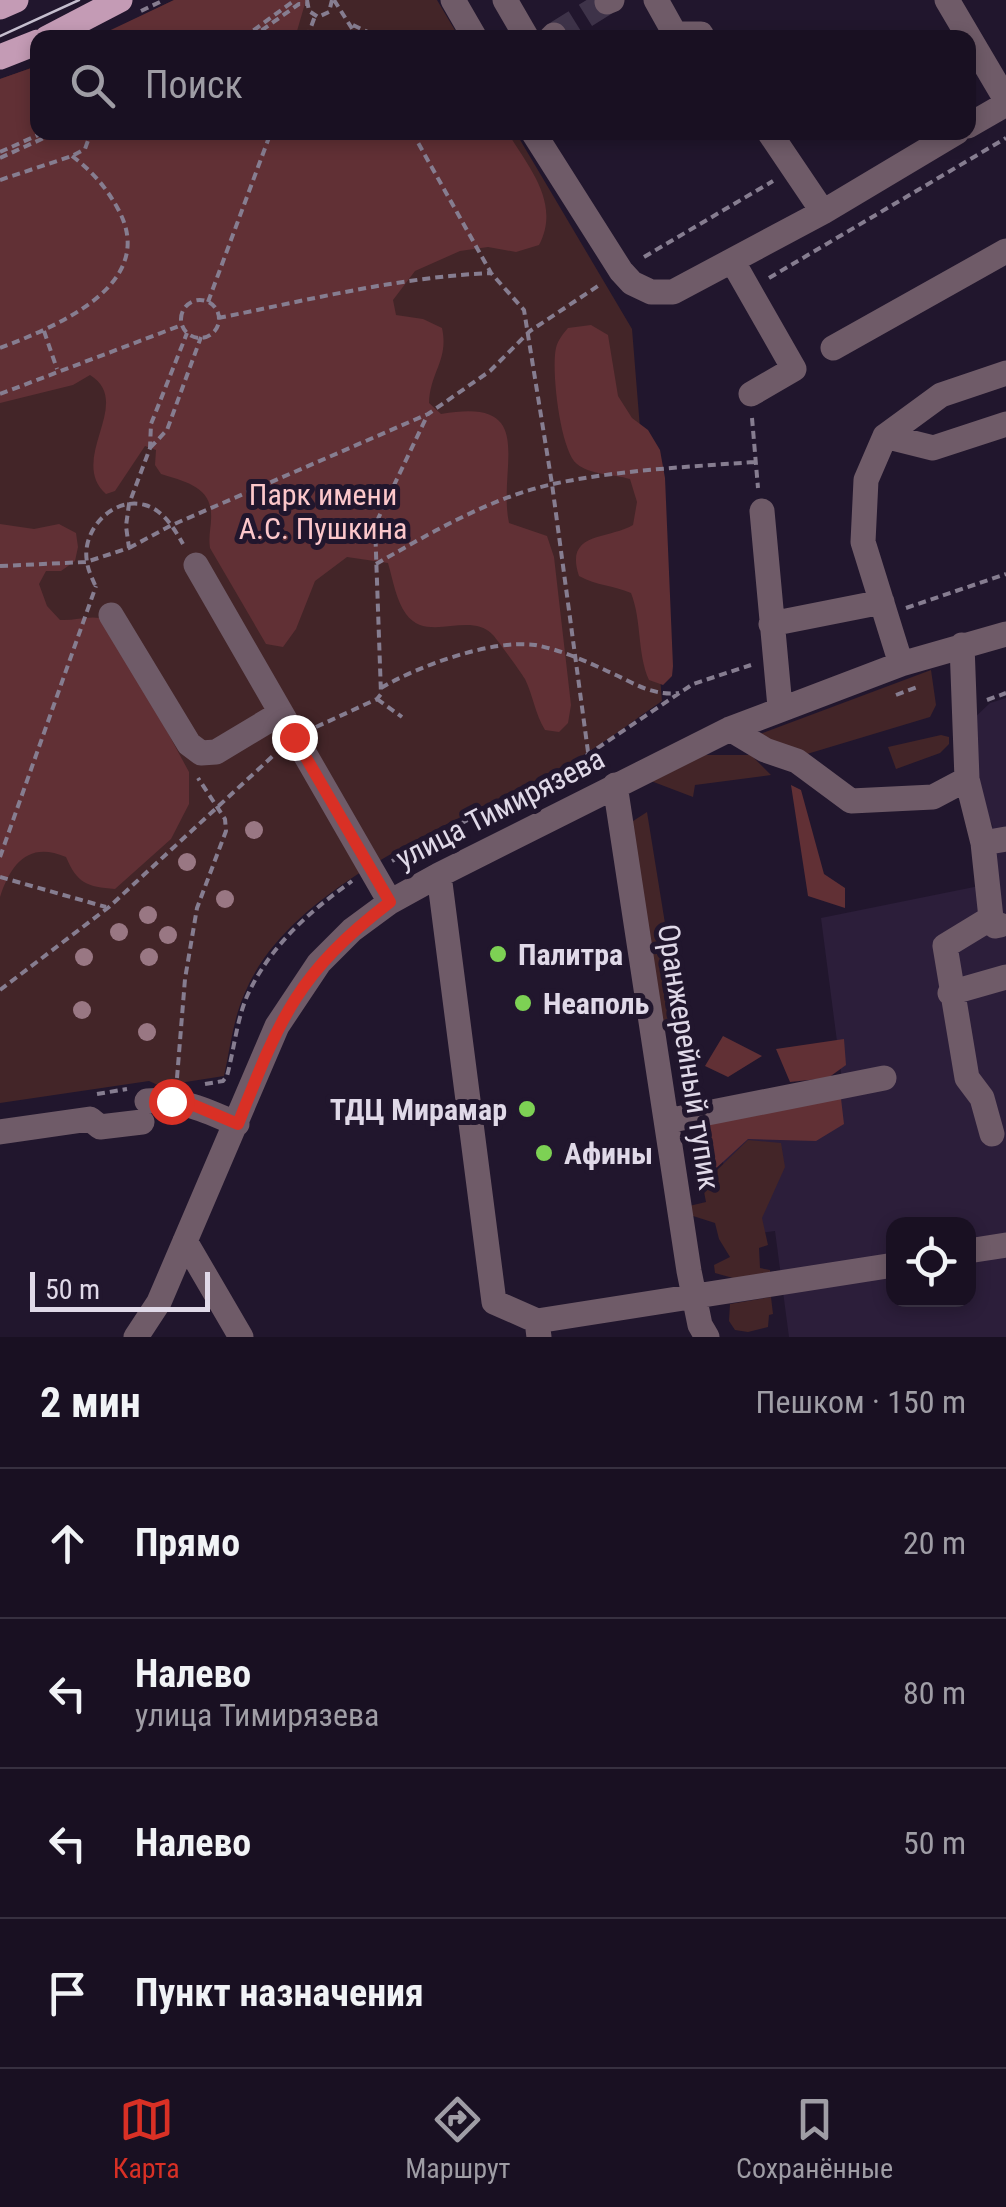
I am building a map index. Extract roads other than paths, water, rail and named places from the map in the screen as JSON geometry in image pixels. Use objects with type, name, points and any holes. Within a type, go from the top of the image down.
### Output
[{"type":"main road","points":[[0,7],[16,0]]},
{"type":"main road","points":[[62,30],[120,0]]},
{"type":"main road","points":[[0,56],[30,45]]},
{"type":"street","points":[[453,0],[470,30]]},
{"type":"street","points":[[505,0],[522,30]]},
{"type":"street","points":[[656,0],[673,30]]},
{"type":"street","points":[[947,0],[964,30]]},
{"type":"street","points":[[976,50],[1006,102],[976,121]]},
{"type":"street","points":[[538,140],[620,271],[632,284],[652,292],[674,292],[733,262],[944,140]]},
{"type":"street","points":[[775,140],[823,212]]},
{"type":"street","points":[[833,348],[1006,251]]},
{"type":"street","points":[[733,262],[794,369],[751,394]]},
{"type":"street","points":[[901,664],[864,542],[866,480],[885,436],[941,395],[1006,374]]},
{"type":"street","points":[[885,436],[933,448],[1006,424]]},
{"type":"street","points":[[762,512],[780,707]]},
{"type":"street","points":[[196,564],[390,902]]},
{"type":"street","points":[[772,624],[884,608]]},
{"type":"street","points":[[111,615],[189,744],[201,754],[216,752],[280,714]]},
{"type":"street","name":"улица Тимирязева","points":[[136,1337],[159,1302],[277,1026],[297,992],[352,930],[390,902],[439,875],[730,729],[901,664],[1006,634]]},
{"type":"street","points":[[962,645],[968,779],[994,841],[999,920],[945,946],[966,1078],[982,1098],[992,1134]]},
{"type":"street","points":[[730,729],[765,750],[797,762],[852,801],[933,797],[968,779]]},
{"type":"street","name":"Оранжерейный тупик","points":[[615,784],[694,1296],[700,1325],[707,1337]]},
{"type":"street","points":[[439,875],[494,1302],[538,1329],[694,1296],[886,1265]]},
{"type":"street","points":[[950,994],[1006,977]]},
{"type":"street","points":[[666,1121],[884,1078]]},
{"type":"street","points":[[0,1132],[90,1119],[100,1127],[139,1104],[162,1100],[191,1104],[238,1124]]},
{"type":"street","points":[[185,1240],[240,1337]]},
{"type":"street","points":[[976,1251],[1006,1245]]},
{"type":"tunnel","points":[[562,30],[607,2]]},
{"type":"tram line","points":[[0,36],[79,0]]},
{"type":"place","name":"Палитра","points":[[498,954]]},
{"type":"place","name":"Неаполь","points":[[523,1003]]},
{"type":"place","name":"ТДЦ Мирамар","points":[[527,1109]]},
{"type":"place","name":"Афины","points":[[544,1153]]},
{"type":"park label","name":"Парк имени А.С. Пушкина","points":[[323,511]]}]
